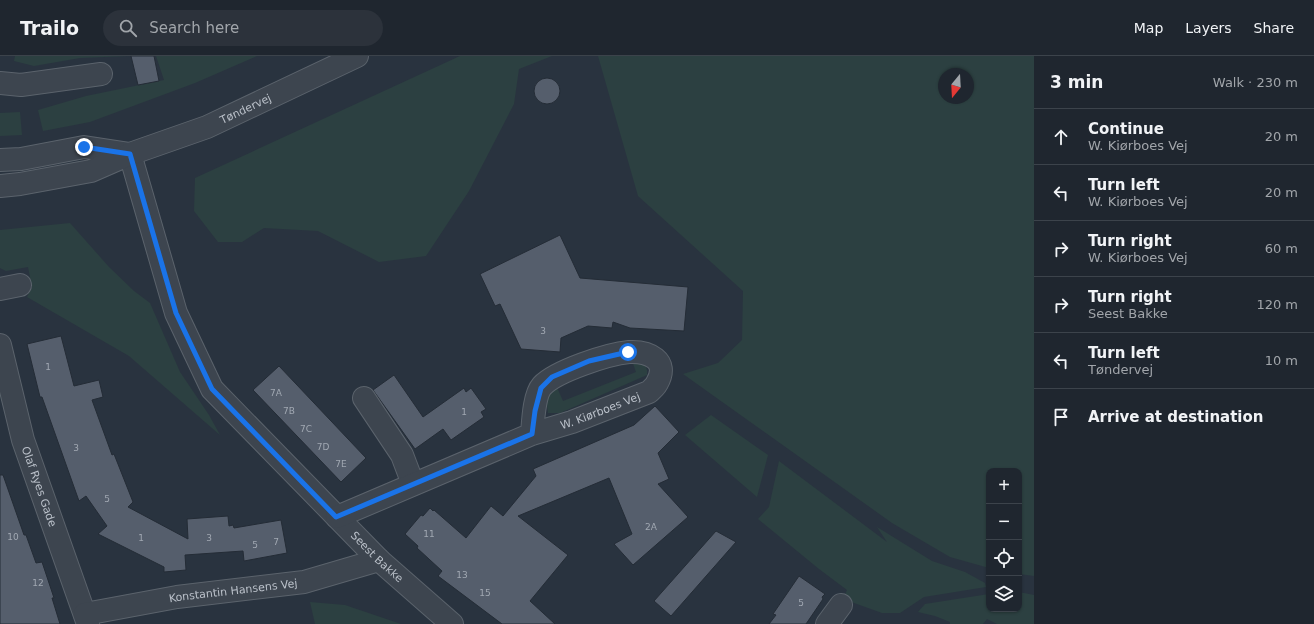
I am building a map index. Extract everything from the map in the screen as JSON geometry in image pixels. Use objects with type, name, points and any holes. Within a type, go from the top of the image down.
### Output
[{"type":"street","name":"Tøndervej","points":[[0,186],[20,184],[91,171],[130,154],[207,126],[357,56]]},
{"type":"street","points":[[0,84],[21,85],[101,74]]},
{"type":"street","name":"Tøndervej","points":[[0,160],[22,159],[84,147],[130,154]]},
{"type":"street","name":"Seest Bakke","points":[[130,154],[176,313],[212,389],[379,560],[452,624]]},
{"type":"street","name":"Olaf Ryes Gade","points":[[0,345],[23,440],[86,619]]},
{"type":"street","name":"W. Kiørboes Vej","points":[[336,517],[532,434],[572,422],[649,392],[658,382],[662,369],[658,361],[653,356],[642,353],[628,352],[589,361],[552,377],[539,392],[532,434]]},
{"type":"street","points":[[364,398],[402,456],[413,484]]},
{"type":"street","name":"Konstantin Hansens Vej","points":[[86,619],[177,597],[304,582],[379,560]]},
{"type":"street","points":[[827,624],[841,605]]},
{"type":"green space","points":[[15,56],[129,56],[80,58],[34,66],[14,61]]},
{"type":"green space","points":[[156,56],[257,56],[195,83],[90,122],[43,131],[38,110],[86,96],[164,80]]},
{"type":"green space","points":[[460,56],[552,56],[519,69],[514,104],[469,191],[426,256],[379,262],[318,231],[264,228],[242,242],[218,242],[194,211],[195,178]]},
{"type":"green space","points":[[598,56],[1034,56],[1034,576],[1022,574],[1022,468],[986,468],[986,567],[950,557],[892,523],[683,374],[718,363],[742,340],[743,291],[638,196]]},
{"type":"green space","points":[[20,112],[22,135],[0,136],[0,113]]},
{"type":"green space","points":[[70,223],[109,267],[134,291],[150,303],[180,372],[209,415],[220,435],[129,356],[27,297],[32,287],[28,267],[6,271],[0,268],[0,230]]},
{"type":"green space","points":[[630,355],[642,358],[647,370],[647,375],[560,413],[548,413],[546,396],[556,385],[563,401],[636,372]]},
{"type":"green space","points":[[711,415],[768,455],[757,497],[685,435]]},
{"type":"green space","points":[[779,461],[887,542],[877,527],[932,561],[965,572],[985,583],[986,587],[924,597],[900,613],[882,613],[843,599],[847,590],[758,519],[769,507]]},
{"type":"green space","points":[[1022,593],[1034,595],[1034,624],[997,624],[987,619],[983,624],[950,624],[950,622],[935,616],[918,612],[925,604],[986,594],[986,612],[1022,612]]},
{"type":"green space","points":[[310,602],[345,605],[401,624],[315,624]]},
{"type":"building","points":[[131,56],[154,56],[159,81],[138,85]]},
{"type":"building","points":[[547,78],[556,82],[560,91],[556,100],[547,104],[538,100],[534,91],[538,82]]},
{"type":"building","points":[[560,235],[580,278],[688,287],[684,331],[630,328],[613,322],[612,328],[588,326],[561,338],[560,352],[521,349],[500,304],[495,306],[480,274]]},
{"type":"building","points":[[61,336],[74,386],[99,380],[103,397],[92,400],[112,455],[114,454],[133,502],[128,507],[188,539],[187,519],[228,516],[229,526],[233,525],[234,528],[281,520],[287,553],[244,561],[243,551],[185,555],[186,570],[164,572],[164,567],[98,534],[107,526],[86,496],[79,501],[42,397],[40,397],[27,344]]},
{"type":"building","points":[[279,366],[366,458],[341,482],[253,390]]},
{"type":"building","points":[[394,375],[423,417],[464,388],[466,392],[471,388],[486,409],[481,412],[484,417],[451,440],[443,429],[415,449],[373,390]]},
{"type":"building","points":[[655,406],[679,432],[658,453],[669,479],[658,484],[688,517],[633,565],[614,544],[632,534],[609,478],[518,516],[568,555],[530,601],[555,624],[502,624],[438,576],[442,571],[417,548],[418,546],[405,534],[421,515],[423,516],[430,508],[466,538],[491,506],[503,516],[536,476],[533,469],[634,425]]},
{"type":"building","points":[[0,475],[3,475],[24,535],[26,535],[36,563],[42,562],[54,598],[52,598],[60,624],[0,624]]},
{"type":"building","points":[[716,531],[736,542],[671,616],[654,601]]},
{"type":"building","points":[[799,576],[825,594],[822,597],[823,599],[806,624],[769,624],[776,615],[773,614]]},
{"type":"route","points":[[84,147],[130,154],[176,313],[212,389],[336,517],[532,434],[538,396],[541,388],[552,377],[589,361],[628,352]]}]
